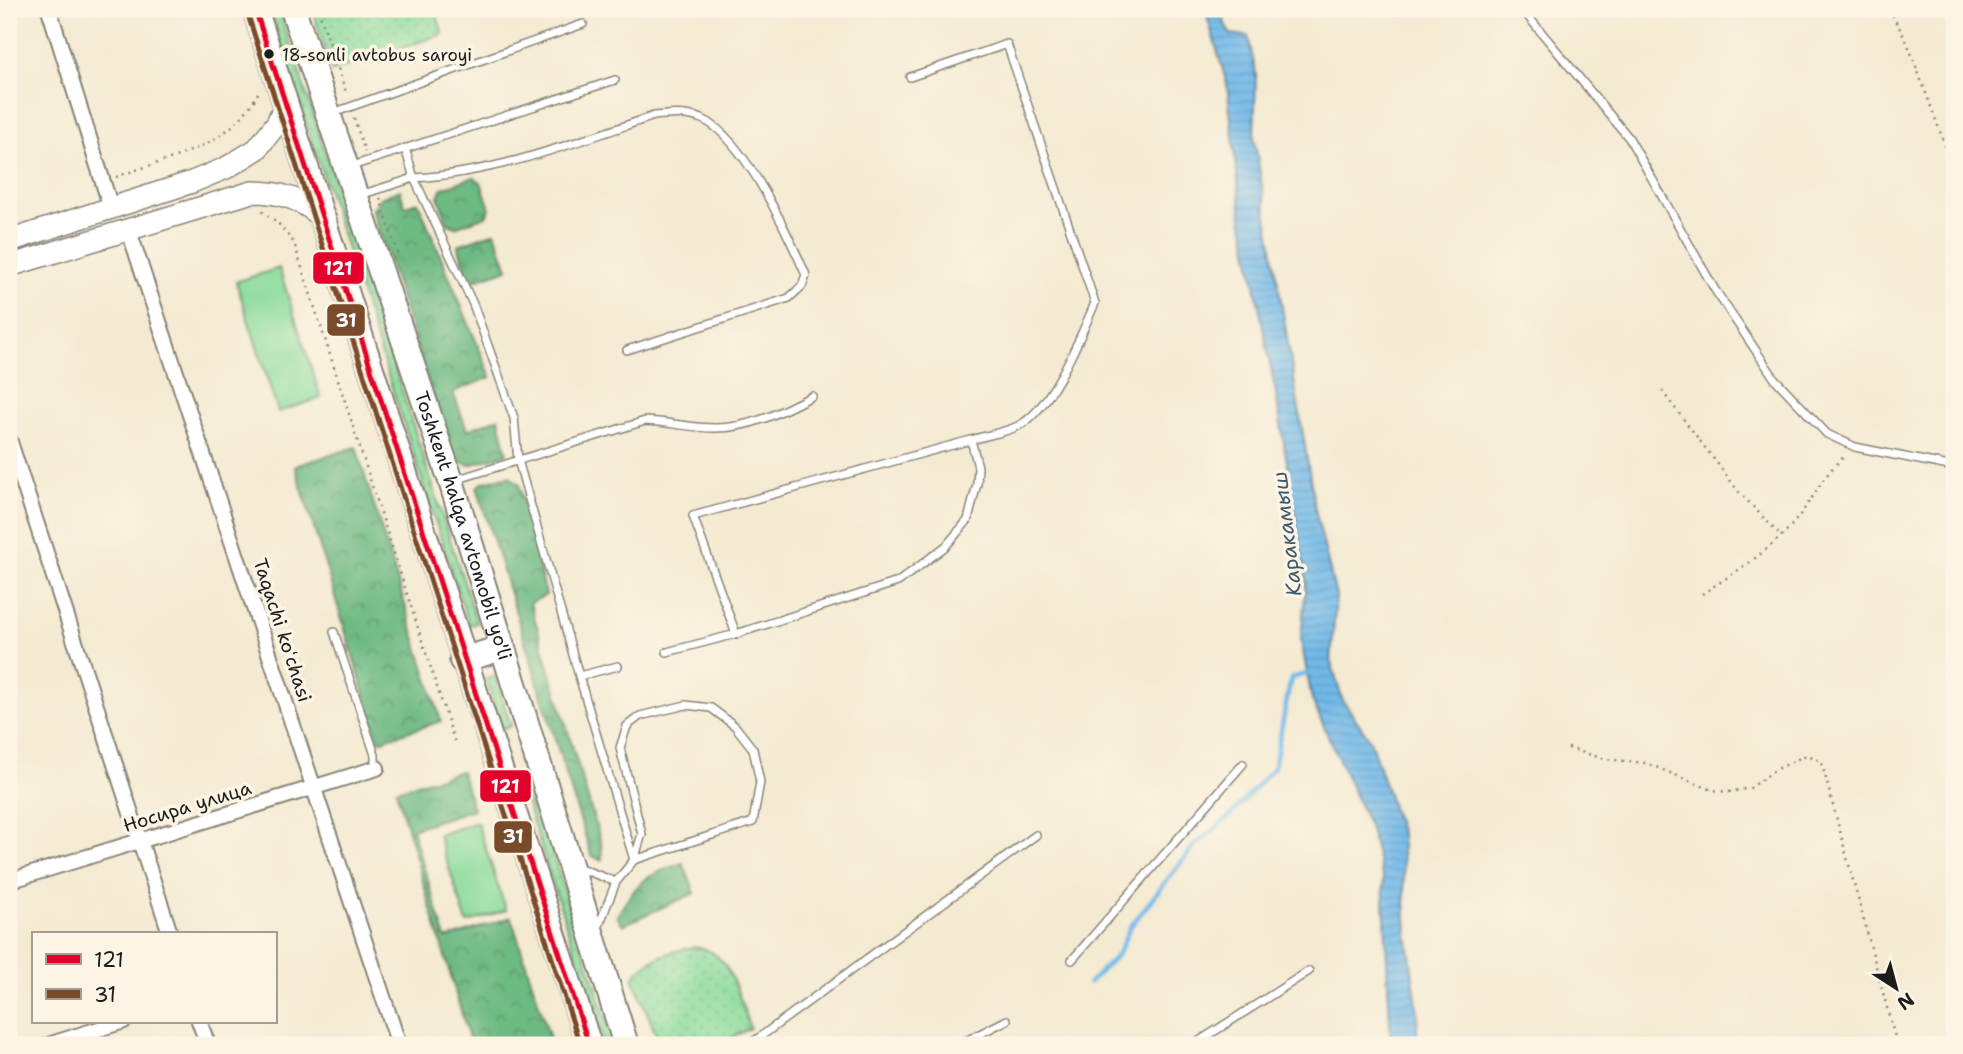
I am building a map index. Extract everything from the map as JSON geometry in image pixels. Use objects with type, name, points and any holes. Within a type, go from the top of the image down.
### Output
[{"type":"highway","name":"Toshkent halqa avtomobil yo'li","points":[[255,9],[326,221],[463,660],[589,1045]]},
{"type":"highway","name":"Toshkent halqa avtomobil yo'li","points":[[293,9],[451,481],[626,1045]]},
{"type":"highway","points":[[463,660],[502,648]]},
{"type":"highway","points":[[497,766],[536,755]]},
{"type":"main road","points":[[9,241],[192,182],[226,168],[257,149],[277,122],[286,102]]},
{"type":"main road","points":[[192,182],[200,206]]},
{"type":"main road","points":[[9,266],[244,193],[278,193],[301,201],[326,221]]},
{"type":"street","points":[[49,9],[111,208]]},
{"type":"street","name":"Taqachi koʻchasi","points":[[128,228],[399,1045]]},
{"type":"street","points":[[9,439],[14,471],[170,932]]},
{"type":"street","name":"Носира улица","points":[[9,881],[376,768]]},
{"type":"street","points":[[48,1045],[118,1023]]},
{"type":"street","points":[[200,1023],[208,1045]]},
{"type":"lane","points":[[1522,9],[1629,138],[1715,290],[1775,379],[1827,434],[1855,447],[1954,467]]},
{"type":"lane","points":[[328,114],[583,24]]},
{"type":"lane","points":[[736,634],[693,516],[1021,426],[1047,397],[1072,357],[1095,303],[1007,44],[910,77]]},
{"type":"lane","points":[[346,168],[615,80]]},
{"type":"lane","points":[[355,196],[414,178],[451,176],[503,165],[654,116],[678,113],[704,120],[731,142],[780,217],[806,275],[802,286],[789,298],[627,350]]},
{"type":"lane","points":[[405,148],[414,178],[473,304],[514,418],[518,460],[634,860]]},
{"type":"lane","points":[[451,481],[645,421],[713,428],[771,417],[812,396]]},
{"type":"lane","points":[[667,652],[736,634],[898,582],[946,546],[968,520],[977,484],[978,467],[971,440]]},
{"type":"lane","points":[[334,632],[375,755],[376,768]]},
{"type":"lane","points":[[579,676],[618,666]]},
{"type":"lane","points":[[594,942],[616,882],[634,860],[642,834],[620,747],[626,726],[640,716],[686,705],[711,708],[735,726],[753,749],[760,782],[753,822],[634,860]]},
{"type":"lane","points":[[1072,960],[1243,764]]},
{"type":"lane","points":[[749,1045],[1036,835]]},
{"type":"lane","points":[[569,864],[616,882]]},
{"type":"lane","points":[[1193,1045],[1309,971]]},
{"type":"lane","points":[[958,1045],[1007,1020]]},
{"type":"path","points":[[1889,9],[1907,42],[1954,169]]},
{"type":"path","points":[[103,181],[216,141],[250,109],[261,87]]},
{"type":"path","points":[[260,210],[277,222],[295,243],[455,743]]},
{"type":"path","points":[[1662,391],[1739,492],[1780,535]]},
{"type":"path","points":[[1702,594],[1741,569],[1796,521],[1829,468],[1855,447]]},
{"type":"path","points":[[1568,748],[1605,759],[1646,763],[1712,790],[1730,792],[1750,788],[1775,770],[1804,756],[1815,757],[1822,764],[1848,856],[1866,937],[1897,1045]]},
{"type":"green space","points":[[269,9],[279,9],[477,623],[469,625]]},
{"type":"green space","points":[[312,9],[435,9],[443,34],[332,71]]},
{"type":"green space","points":[[474,177],[481,182],[490,209],[486,216],[455,227],[447,223],[438,196],[442,188]]},
{"type":"green space","points":[[400,190],[405,206],[418,202],[491,377],[453,392],[467,430],[499,418],[507,454],[469,465],[454,459],[372,211],[380,198]]},
{"type":"green space","points":[[495,232],[508,269],[470,282],[458,245]]},
{"type":"green space","points":[[279,268],[321,398],[278,412],[236,282]]},
{"type":"green space","points":[[356,447],[441,721],[379,741],[295,466]]},
{"type":"green space","points":[[509,476],[519,484],[546,595],[530,603],[601,843],[602,861],[591,855],[477,487],[484,482]]},
{"type":"green space","points":[[495,676],[511,726],[502,729],[486,679]]},
{"type":"green space","points":[[461,771],[473,809],[412,829],[446,939],[511,917],[552,1045],[471,1045],[396,790]]},
{"type":"green space","points":[[528,779],[615,1045],[605,1045],[520,782]]},
{"type":"green space","points":[[477,822],[506,910],[467,923],[438,835]]},
{"type":"green space","points":[[683,863],[695,893],[623,925],[617,916],[637,887],[651,876]]},
{"type":"green space","points":[[694,947],[717,956],[725,966],[732,977],[750,1028],[719,1045],[660,1044],[633,978],[645,965],[660,956]]},
{"type":"water","points":[[1205,9],[1226,9],[1224,22],[1230,34],[1248,36],[1256,74],[1254,137],[1316,513],[1336,596],[1331,661],[1342,699],[1370,740],[1401,834],[1407,934],[1418,1013],[1416,1045],[1391,1045],[1383,878],[1369,826],[1312,700],[1301,640],[1306,581],[1276,394],[1242,218],[1227,84]]},
{"type":"waterway","points":[[1089,983],[1118,954],[1130,927],[1195,845],[1229,817],[1274,767],[1291,678],[1313,672]]},
{"type":"transit line","name":"121","points":[[255,9],[589,1045]]},
{"type":"transit line","name":"31","points":[[247,12],[580,1045]]},
{"type":"place","name":"18-sonli avtobus saroyi","points":[[269,54]]},
{"type":"water label","name":"Каракамыш","points":[[1287,534]]}]
